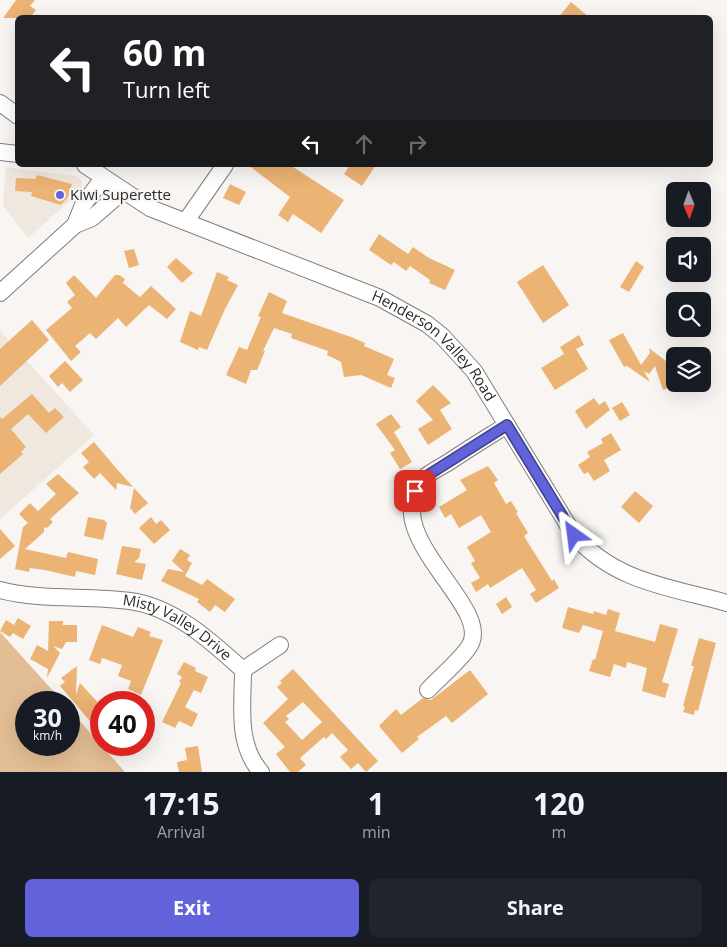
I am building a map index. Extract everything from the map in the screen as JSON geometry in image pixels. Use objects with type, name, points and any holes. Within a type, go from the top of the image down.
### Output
[{"type":"street","points":[[0,103],[15,114]]},
{"type":"street","points":[[0,147],[15,145]]},
{"type":"street","points":[[0,152],[15,154]]},
{"type":"street","name":"Henderson Valley Road","points":[[88,167],[150,208],[380,298],[427,324],[442,336],[474,370],[574,535],[587,550],[620,572],[727,603]]},
{"type":"street","points":[[186,222],[223,167]]},
{"type":"street","points":[[75,225],[83,205],[103,178]]},
{"type":"street","points":[[0,292],[75,225],[92,218],[123,191]]},
{"type":"street","points":[[428,690],[470,645],[472,633],[466,612],[413,525],[410,512],[415,491],[425,477],[507,425]]},
{"type":"street","name":"Misty Valley Drive","points":[[0,590],[33,595],[131,601],[157,608],[193,629],[243,670],[244,735],[247,751],[261,772]]},
{"type":"street","points":[[243,670],[280,645]]},
{"type":"shaded area","points":[[6,167],[75,176],[81,180],[82,190],[28,238],[3,205]]},
{"type":"shaded area","points":[[0,331],[94,435],[0,519]]},
{"type":"shaded area","points":[[0,632],[53,691],[15,691],[15,756],[80,756],[80,721],[90,733],[90,756],[111,756],[125,772],[0,772]]},
{"type":"building","points":[[16,0],[35,0],[30,6],[36,10],[32,15],[15,15],[15,18],[3,18]]},
{"type":"building","points":[[571,2],[586,15],[560,15]]},
{"type":"building","points":[[251,167],[293,167],[344,200],[321,233],[293,214],[288,222],[278,215],[290,197]]},
{"type":"building","points":[[349,167],[375,167],[362,186],[344,174]]},
{"type":"building","points":[[37,175],[72,184],[68,197],[61,205],[31,196],[32,192],[15,191],[16,178],[35,179]]},
{"type":"building","points":[[230,184],[246,192],[239,205],[223,198]]},
{"type":"building","points":[[379,234],[408,254],[413,247],[429,258],[455,270],[445,290],[429,283],[430,280],[410,266],[406,271],[394,262],[391,265],[369,250]]},
{"type":"building","points":[[134,249],[139,265],[129,268],[124,251]]},
{"type":"building","points":[[176,258],[193,273],[182,283],[167,267]]},
{"type":"building","points":[[636,261],[644,267],[629,292],[620,287]]},
{"type":"building","points":[[543,265],[569,305],[543,323],[517,282]]},
{"type":"building","points":[[217,272],[229,277],[227,280],[238,285],[207,350],[199,347],[198,350],[180,342],[190,311],[201,316]]},
{"type":"building","points":[[74,275],[96,298],[115,275],[119,275],[125,279],[123,283],[140,297],[151,286],[176,309],[167,319],[149,305],[126,327],[118,318],[96,339],[90,333],[75,346],[81,352],[71,361],[46,330],[72,308],[67,302],[75,295],[66,283]]},
{"type":"building","points":[[269,292],[287,301],[282,313],[351,337],[365,343],[364,346],[394,359],[387,375],[395,378],[391,388],[361,375],[344,377],[341,362],[327,355],[328,351],[291,338],[292,334],[274,328],[263,351],[265,351],[257,370],[251,370],[246,384],[226,375],[239,347],[247,350],[261,317],[258,316]]},
{"type":"building","points":[[32,320],[49,340],[0,386],[0,349]]},
{"type":"building","points":[[623,333],[641,365],[650,353],[649,348],[666,361],[666,389],[663,390],[655,366],[649,374],[644,371],[650,382],[627,366],[624,367],[609,340]]},
{"type":"building","points":[[579,335],[584,345],[576,349],[588,369],[555,390],[541,368],[564,354],[560,347]]},
{"type":"building","points":[[65,361],[83,380],[70,392],[62,383],[58,387],[49,376]]},
{"type":"building","points":[[433,385],[451,403],[440,410],[452,429],[428,445],[418,429],[433,420],[416,401]]},
{"type":"building","points":[[32,394],[49,413],[55,408],[64,417],[46,433],[28,414],[11,429],[26,447],[21,452],[23,454],[0,474],[0,417],[2,419]]},
{"type":"building","points":[[594,398],[599,405],[605,401],[610,410],[586,429],[575,411]]},
{"type":"building","points":[[622,402],[630,415],[620,421],[612,408]]},
{"type":"building","points":[[391,414],[401,427],[394,432],[412,462],[400,469],[390,453],[395,450],[376,424]]},
{"type":"building","points":[[611,433],[621,450],[604,460],[610,471],[594,481],[588,472],[584,474],[578,465],[590,457],[587,452],[603,443],[601,439]]},
{"type":"building","points":[[94,442],[133,487],[117,483],[116,490],[100,473],[94,479],[83,467],[89,462],[81,453]]},
{"type":"building","points":[[488,466],[498,480],[494,483],[506,504],[511,501],[518,512],[516,513],[528,533],[524,536],[552,581],[554,579],[559,588],[536,603],[530,594],[536,590],[522,568],[490,588],[488,584],[476,592],[471,583],[480,578],[471,563],[475,561],[467,547],[491,532],[481,515],[459,528],[451,514],[445,518],[439,507],[467,490],[460,480]]},
{"type":"building","points":[[58,474],[79,493],[50,519],[53,522],[47,528],[44,527],[44,532],[25,549],[66,558],[68,552],[98,559],[95,575],[76,571],[75,577],[30,568],[29,572],[15,569],[23,527],[28,523],[19,514],[30,503],[38,511],[56,494],[46,484]]},
{"type":"building","points":[[134,488],[148,503],[135,514],[130,508]]},
{"type":"building","points":[[635,491],[653,506],[639,523],[621,507]]},
{"type":"building","points":[[88,517],[104,520],[107,523],[103,540],[84,536]]},
{"type":"building","points":[[151,517],[156,524],[161,520],[170,530],[154,544],[139,528]]},
{"type":"building","points":[[0,529],[15,546],[0,559]]},
{"type":"building","points":[[122,546],[141,549],[139,558],[134,562],[146,564],[142,580],[116,574]]},
{"type":"building","points":[[180,549],[190,555],[187,560],[192,563],[185,576],[202,585],[207,579],[235,599],[225,612],[215,605],[210,612],[197,602],[199,599],[161,581],[168,569],[184,572],[172,561]]},
{"type":"building","points":[[506,597],[512,607],[502,614],[496,604]]},
{"type":"building","points":[[568,607],[593,614],[594,611],[606,615],[608,609],[620,613],[615,631],[655,642],[660,624],[678,629],[662,682],[669,684],[665,698],[642,691],[647,668],[627,662],[626,668],[614,664],[610,677],[589,671],[593,659],[595,660],[603,631],[583,625],[579,633],[562,628]]},
{"type":"building","points":[[18,618],[31,626],[23,639],[13,633],[10,637],[0,631],[6,620],[14,625]]},
{"type":"building","points":[[49,621],[63,621],[63,625],[77,625],[77,642],[66,642],[62,649],[53,646],[60,653],[47,678],[48,669],[30,659],[37,645],[48,651]]},
{"type":"building","points":[[102,625],[133,637],[138,627],[151,632],[149,636],[163,640],[143,691],[128,689],[131,681],[118,676],[122,665],[102,658],[100,664],[89,660]]},
{"type":"building","points":[[699,638],[716,643],[698,711],[695,710],[694,715],[683,712],[685,707],[683,706],[694,666],[691,666]]},
{"type":"building","points":[[184,662],[196,668],[195,671],[208,677],[201,693],[194,690],[185,707],[198,714],[192,727],[179,721],[175,728],[162,722],[181,683],[179,682],[182,677],[177,674]]},
{"type":"building","points":[[77,666],[76,691],[64,691],[60,686],[65,682],[61,678]]},
{"type":"building","points":[[293,669],[378,761],[366,772],[358,763],[351,769],[340,757],[348,750],[332,733],[326,739],[324,737],[300,758],[306,765],[298,772],[290,772],[276,754],[285,747],[263,723],[288,699],[277,687],[282,683],[280,681]],"holes":[[[303,702],[322,722],[302,740],[285,722],[289,719],[286,716]]]},
{"type":"building","points":[[470,670],[488,694],[452,723],[446,716],[417,737],[419,739],[402,753],[379,726],[396,709],[401,715],[423,698],[431,700]]},
{"type":"building","points":[[80,683],[90,694],[90,721],[80,709],[80,691],[77,691]]},
{"type":"building","points":[[198,746],[202,772],[179,772],[177,762],[187,760],[185,748]]},
{"type":"place","name":"Kiwi Superette","points":[[60,195]]},
{"type":"route","points":[[415,491],[425,477],[507,425],[574,535]]}]
